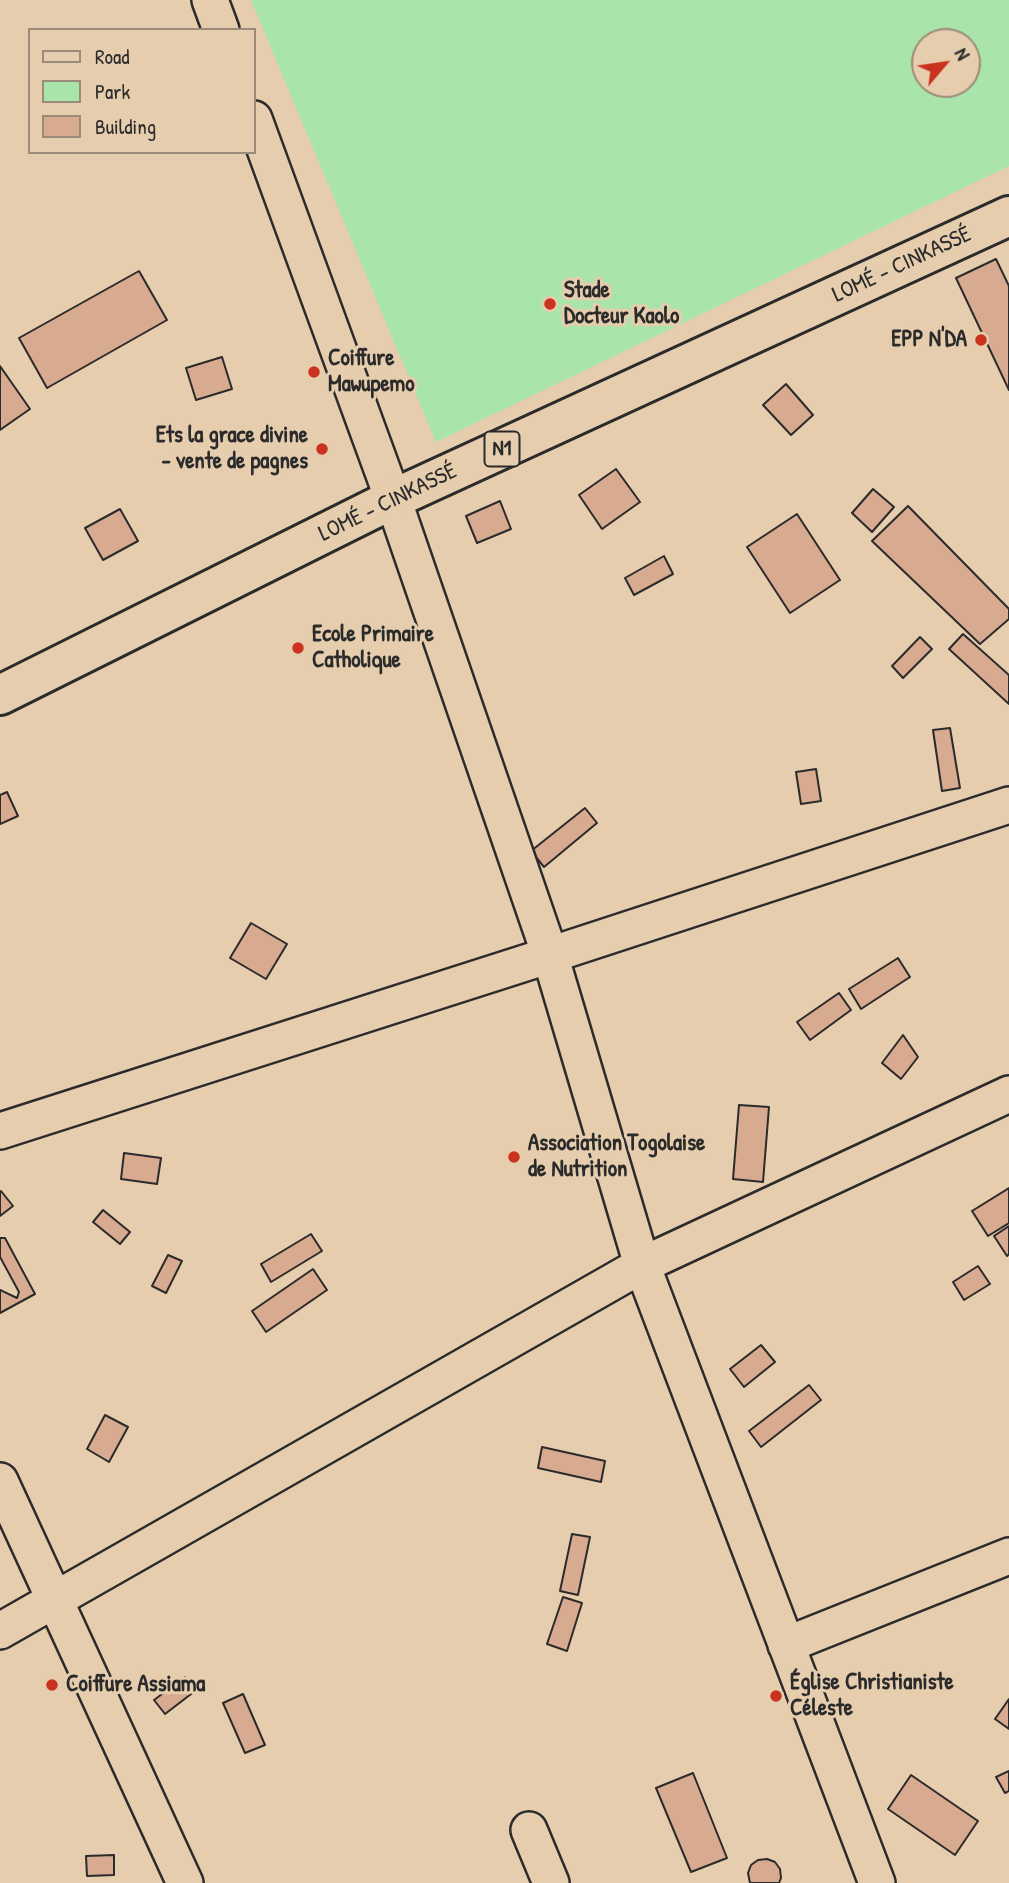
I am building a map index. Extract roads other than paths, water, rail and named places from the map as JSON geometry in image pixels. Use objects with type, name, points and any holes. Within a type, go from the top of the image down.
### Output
[{"type":"highway","name":"LOMÉ - CINKASSÉ","points":[[0,695],[393,499],[1009,216]]},
{"type":"street","points":[[211,0],[220,28]]},
{"type":"street","points":[[256,124],[393,499],[550,956],[642,1265],[877,1883]]},
{"type":"street","points":[[0,1131],[550,956],[1009,805]]},
{"type":"street","points":[[0,1631],[642,1265],[1009,1094]]},
{"type":"street","points":[[0,1481],[185,1883]]},
{"type":"street","points":[[786,1645],[1009,1556]]},
{"type":"street","points":[[529,1830],[551,1883]]},
{"type":"place","name":"Stade Docteur Kaolo","points":[[550,304]]},
{"type":"place","name":"EPP N'DA","points":[[981,340]]},
{"type":"place","name":"Coiffure Mawupemo","points":[[314,372]]},
{"type":"place","name":"Ets la grace divine - vente de pagnes","points":[[322,449]]},
{"type":"place","name":"Ecole Primaire Catholique","points":[[298,648]]},
{"type":"place","name":"Association Togolaise de Nutrition","points":[[514,1157]]},
{"type":"place","name":"Coiffure Assiama","points":[[52,1685]]},
{"type":"place","name":"Église Christianiste Céleste","points":[[776,1696]]}]
